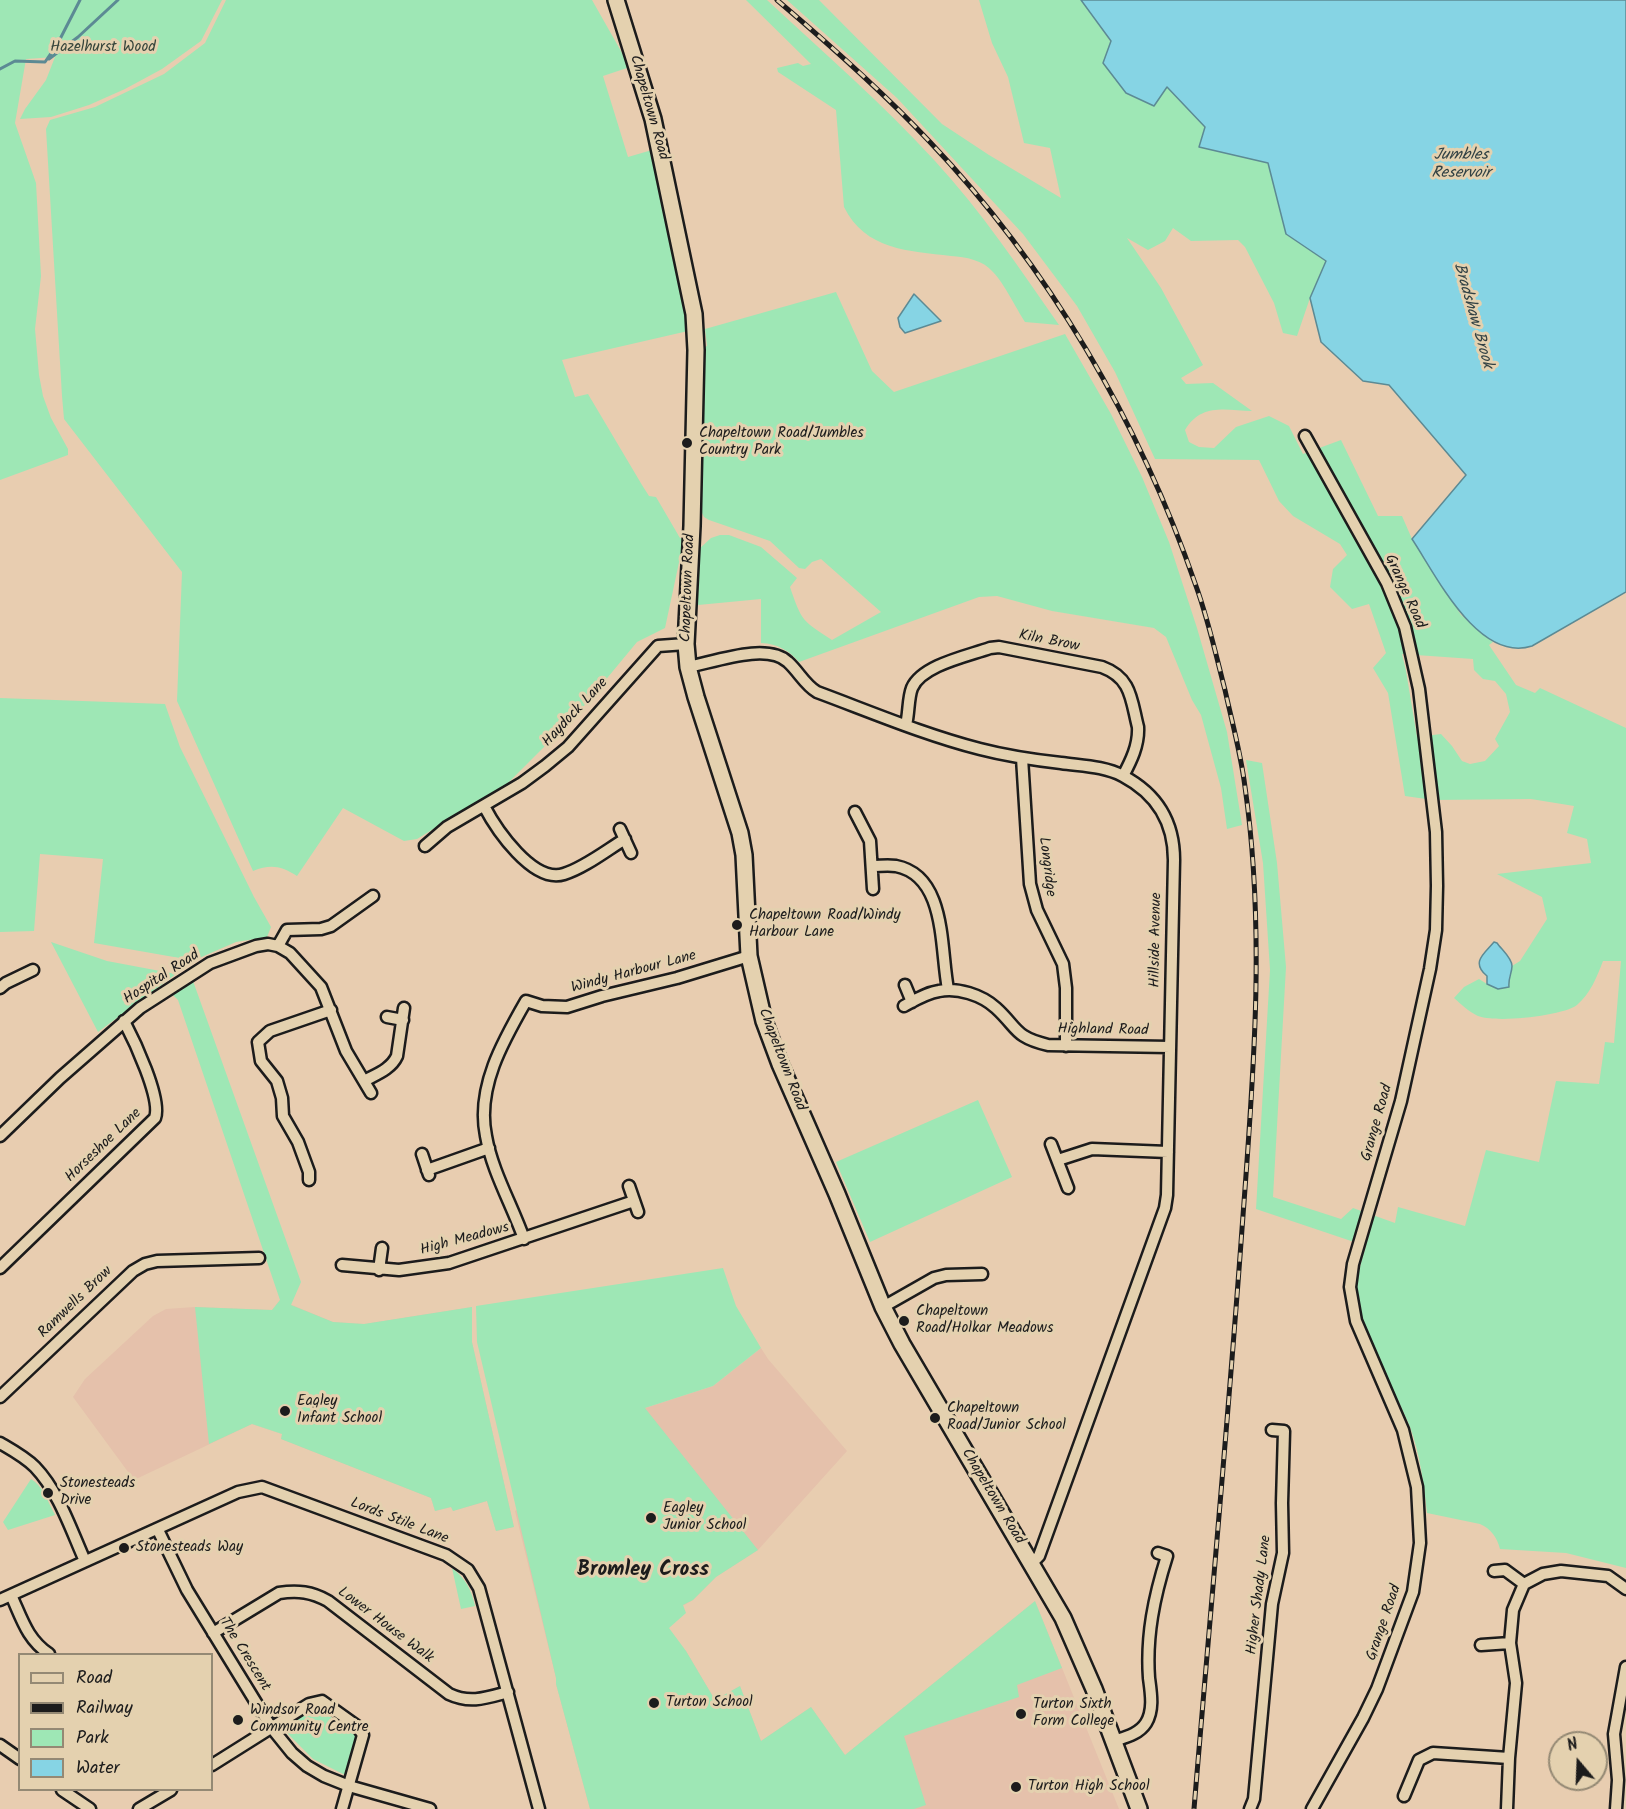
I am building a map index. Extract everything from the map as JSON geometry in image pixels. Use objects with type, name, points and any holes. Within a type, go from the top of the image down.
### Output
[{"type":"main road","name":"Chapeltown Road","points":[[616,0],[653,118],[696,332],[692,526],[686,644],[688,667],[740,833],[744,855],[749,956],[764,1021],[883,1307],[902,1344],[1032,1563],[1074,1640],[1139,1809]]},
{"type":"street","name":"Grange Road","points":[[1305,436],[1387,584],[1405,627],[1419,689],[1433,800],[1437,886],[1436,930],[1430,969],[1405,1085],[1356,1253],[1350,1287],[1356,1321],[1403,1430],[1417,1487],[1420,1543],[1413,1592],[1377,1689],[1312,1809]]},
{"type":"street","name":"Haydock Lane","points":[[425,846],[447,827],[545,766],[568,747],[658,646],[686,644]]},
{"type":"street","name":"Kiln Brow","points":[[906,724],[910,709],[910,695],[918,678],[934,668],[990,648],[999,647],[1102,667],[1125,682],[1138,727],[1133,756],[1122,776]]},
{"type":"street","name":"Hillside Avenue","points":[[688,667],[768,652],[788,662],[817,693],[980,749],[1022,758],[1101,768],[1122,776],[1148,794],[1165,815],[1172,838],[1174,860],[1167,1195],[1160,1224],[1040,1556],[1032,1563]]},
{"type":"street","name":"Longridge","points":[[1022,758],[1030,884],[1037,910],[1063,963],[1066,988],[1066,1046]]},
{"type":"street","points":[[484,806],[505,839],[535,868],[553,876],[571,872],[623,834],[631,853]]},
{"type":"street","points":[[855,812],[870,841],[873,889]]},
{"type":"street","points":[[872,866],[894,866],[910,872],[921,879],[933,895],[948,989],[937,991],[908,1004],[905,985]]},
{"type":"street","points":[[371,1093],[344,1045],[321,987],[294,957],[278,946],[287,930],[331,926],[374,896]]},
{"type":"street","name":"Hospital Road","points":[[0,1136],[60,1078],[140,1008],[210,963],[256,946],[268,944],[278,946]]},
{"type":"street","name":"Windy Harbour Lane","points":[[525,1001],[555,1008],[567,1007],[749,956]]},
{"type":"street","points":[[0,988],[33,970]]},
{"type":"street","name":"Highland Road","points":[[948,989],[971,994],[988,1002],[997,1008],[1017,1032],[1035,1042],[1066,1046],[1170,1047]]},
{"type":"street","name":"High Meadows","points":[[524,1239],[489,1148],[484,1121],[491,1075],[501,1045],[525,1001]]},
{"type":"street","points":[[309,1180],[310,1164],[283,1116],[277,1082],[261,1061],[258,1042],[270,1031],[331,1010]]},
{"type":"street","points":[[364,1081],[390,1067],[397,1056],[404,1014],[387,1017]]},
{"type":"street","name":"Horseshoe Lane","points":[[0,1268],[155,1118],[157,1105],[138,1047],[124,1021]]},
{"type":"street","points":[[1051,1144],[1068,1188]]},
{"type":"street","points":[[422,1154],[428,1173],[489,1148]]},
{"type":"street","points":[[1058,1160],[1092,1149],[1167,1152]]},
{"type":"street","points":[[629,1186],[638,1212]]},
{"type":"street","name":"High Meadows","points":[[342,1265],[379,1269],[416,1269],[440,1265],[634,1201]]},
{"type":"street","points":[[379,1269],[382,1248]]},
{"type":"street","name":"Ramwells Brow","points":[[0,1397],[133,1270],[157,1261],[259,1258]]},
{"type":"street","points":[[883,1307],[934,1278],[946,1275],[983,1274]]},
{"type":"street","name":"Higher Shady Lane","points":[[1250,1809],[1254,1798],[1272,1604],[1283,1553],[1284,1431],[1272,1430]]},
{"type":"street","points":[[0,1443],[30,1462],[40,1473],[58,1502],[85,1562],[0,1600]]},
{"type":"street","name":"Lords Stile Lane","points":[[85,1562],[238,1492],[262,1487],[273,1489],[446,1555],[468,1570],[477,1583],[539,1809]]},
{"type":"street","name":"The Crescent","points":[[158,1530],[187,1590],[271,1727],[288,1749],[307,1766],[324,1776],[349,1786],[430,1809]]},
{"type":"street","points":[[1114,1741],[1140,1730],[1147,1722],[1150,1713],[1149,1637],[1155,1596],[1167,1556],[1158,1553]]},
{"type":"street","points":[[1500,1558],[1498,1570],[1524,1584]]},
{"type":"street","points":[[1507,1809],[1516,1683],[1510,1643],[1513,1610],[1524,1584],[1552,1572],[1570,1572],[1608,1576],[1626,1589]]},
{"type":"street","name":"Lower House Walk","points":[[213,1633],[279,1593],[310,1592],[328,1601],[449,1694],[459,1699],[478,1701],[508,1692]]},
{"type":"street","points":[[11,1595],[29,1635],[48,1653]]},
{"type":"street","points":[[1480,1645],[1510,1643]]},
{"type":"street","points":[[1616,1809],[1618,1780],[1614,1734],[1626,1667]]},
{"type":"street","points":[[213,1764],[318,1700],[324,1702],[357,1726],[363,1735],[342,1809]]},
{"type":"street","points":[[0,1745],[18,1758]]},
{"type":"street","points":[[1403,1798],[1419,1760],[1433,1753],[1509,1758]]},
{"type":"street","points":[[63,1791],[90,1809]]},
{"type":"street","points":[[139,1809],[169,1791]]},
{"type":"shaded area","name":"Eagley Infant School","points":[[280,1300],[333,1322],[364,1324],[472,1307],[472,1342],[514,1527],[496,1531],[487,1501],[453,1511],[451,1507],[435,1511],[431,1498],[281,1439],[282,1434],[252,1424],[134,1480],[73,1397],[85,1379],[153,1316],[166,1309],[195,1307],[272,1310]]},
{"type":"shaded area","name":"Eagley Junior School","points":[[761,1348],[847,1451],[758,1550],[716,1577],[693,1600],[556,1678],[515,1511],[645,1408],[713,1386]]},
{"type":"shaded area","name":"Turton School","points":[[1035,1601],[1119,1809],[590,1809],[556,1684],[654,1637],[686,1651],[715,1700],[740,1686],[761,1741],[811,1707],[845,1755]]},
{"type":"green space","name":"Hazelhurst Wood","points":[[0,0],[222,0],[201,41],[162,69],[89,105],[51,117],[20,119],[46,80],[55,57],[26,59],[15,123],[36,183],[41,276],[35,329],[39,375],[43,396],[51,418],[68,449],[68,455],[0,480]]},
{"type":"green space","points":[[226,0],[592,0],[630,67],[603,76],[628,157],[652,150],[688,331],[562,360],[575,397],[588,394],[649,496],[656,497],[680,538],[684,539],[665,628],[637,642],[579,712],[507,784],[417,839],[404,841],[343,808],[297,876],[276,867],[265,867],[253,871],[177,701],[182,572],[64,419],[62,396],[46,129],[50,120],[95,107],[164,74],[205,43]]},
{"type":"green space","points":[[746,0],[767,0],[895,119],[952,180],[985,221],[1059,325],[1025,322],[997,277],[979,262],[962,257],[904,250],[890,246],[864,232],[853,221],[844,207],[836,110],[778,72],[777,68],[798,63],[803,66],[811,64]]},
{"type":"green space","points":[[787,0],[819,0],[942,124],[1061,198],[1050,148],[1024,143],[1008,77],[992,43],[979,0],[1081,0],[1111,42],[1166,86],[1205,127],[1199,147],[1268,163],[1286,234],[1326,261],[1297,336],[1283,333],[1274,303],[1245,247],[1238,240],[1191,241],[1173,228],[1165,241],[1148,250],[1127,238],[1161,288],[1203,365],[1181,378],[1186,384],[1213,383],[1252,411],[1223,409],[1206,412],[1191,421],[1185,430],[1189,442],[1199,447],[1214,448],[1236,427],[1269,416],[1289,426],[1303,454],[1341,440],[1378,516],[1402,516],[1412,539],[1461,615],[1493,642],[1489,645],[1516,685],[1535,693],[1540,688],[1626,728],[1626,1568],[1566,1553],[1500,1549],[1493,1534],[1480,1524],[1427,1513],[1421,1470],[1410,1427],[1378,1361],[1359,1309],[1357,1280],[1366,1246],[1256,1209],[1270,970],[1263,863],[1246,760],[1262,763],[1277,863],[1286,967],[1273,1197],[1341,1219],[1353,1208],[1395,1223],[1398,1207],[1465,1226],[1486,1150],[1539,1162],[1556,1081],[1599,1084],[1605,1042],[1614,1043],[1621,961],[1603,961],[1593,985],[1582,1001],[1569,1009],[1558,1012],[1527,1018],[1484,1018],[1473,1013],[1454,998],[1464,987],[1479,979],[1487,984],[1509,981],[1512,966],[1520,961],[1547,919],[1542,897],[1497,874],[1591,863],[1587,839],[1567,833],[1574,806],[1531,799],[1433,800],[1405,796],[1388,693],[1373,668],[1386,653],[1369,604],[1352,609],[1330,587],[1333,569],[1347,555],[1340,544],[1293,516],[1279,501],[1259,460],[1155,459],[1115,372],[1077,306],[1023,234],[897,98]],"holes":[[[1402,654],[1473,659],[1474,670],[1483,679],[1495,681],[1506,694],[1510,712],[1495,739],[1499,746],[1485,761],[1470,764],[1462,761],[1441,734],[1417,737]]]},
{"type":"green space","points":[[836,292],[872,371],[894,392],[1065,334],[1111,414],[1142,477],[1169,542],[1227,732],[1242,825],[1227,829],[1221,788],[1201,715],[1192,700],[1166,637],[1154,628],[1052,611],[997,596],[979,597],[799,662],[782,648],[761,643],[761,599],[698,605],[698,550],[711,538],[729,535],[761,547],[797,578],[790,587],[797,607],[809,624],[832,640],[881,612],[821,559],[812,562],[805,569],[799,568],[770,541],[709,520],[704,517],[698,505],[702,348],[707,346],[705,329]]},
{"type":"green space","points":[[0,698],[165,704],[180,747],[271,927],[267,937],[236,942],[191,960],[94,943],[103,859],[40,854],[34,931],[0,932]]},
{"type":"green space","points":[[51,942],[107,961],[176,974],[98,1032]]},
{"type":"green space","name":"Eagley Infant School","points":[[193,981],[301,1282],[291,1305],[333,1322],[364,1324],[472,1307],[472,1342],[514,1527],[496,1531],[487,1501],[453,1511],[451,1507],[435,1511],[431,1498],[281,1439],[282,1434],[252,1424],[209,1444],[195,1307],[272,1310],[280,1300],[178,1000],[172,994]]},
{"type":"green space","points":[[978,1100],[1012,1177],[870,1242],[836,1162]]},
{"type":"green space","points":[[723,1268],[736,1306],[761,1348],[713,1386],[645,1408],[758,1550],[716,1577],[693,1600],[683,1605],[686,1613],[669,1628],[686,1651],[715,1700],[740,1686],[761,1741],[811,1707],[845,1755],[1035,1601],[1062,1668],[1017,1685],[1019,1697],[904,1736],[926,1805],[914,1809],[590,1809],[556,1684],[477,1342],[476,1306]]},
{"type":"green space","points":[[31,1479],[42,1490],[55,1515],[8,1530],[3,1522]]},
{"type":"green space","points":[[452,1568],[467,1585],[475,1606],[461,1609]]},
{"type":"green space","points":[[315,1705],[359,1738],[345,1775],[313,1759],[282,1728],[285,1723]]},
{"type":"water","name":"Jumbles Reservoir","points":[[1081,0],[1626,0],[1626,592],[1532,646],[1512,648],[1494,642],[1477,629],[1461,612],[1446,593],[1412,539],[1466,475],[1389,385],[1363,381],[1321,342],[1310,298],[1326,261],[1286,234],[1268,163],[1199,147],[1205,127],[1167,87],[1154,106],[1126,93],[1103,63],[1111,41]]},
{"type":"water","points":[[914,294],[941,321],[905,333],[900,327],[898,318]]},
{"type":"water","points":[[1494,942],[1512,963],[1509,987],[1498,989],[1487,984],[1487,976],[1480,966],[1479,962],[1483,954]]},
{"type":"waterway","points":[[0,69],[15,61],[45,62],[58,43],[80,0]]},
{"type":"waterway","points":[[49,59],[78,37],[118,0]]},
{"type":"railway","points":[[777,0],[893,104],[972,189],[1013,240],[1086,349],[1147,465],[1173,525],[1204,611],[1239,750],[1251,842],[1255,897],[1256,1008],[1237,1302],[1194,1809]]},
{"type":"place","name":"Chapeltown Road/Jumbles Country Park","points":[[687,443]]},
{"type":"place","name":"Chapeltown Road/Windy Harbour Lane","points":[[737,925]]},
{"type":"place","name":"Chapeltown Road/Holkar Meadows","points":[[904,1321]]},
{"type":"place","name":"Eagley Infant School","points":[[285,1411]]},
{"type":"place","name":"Chapeltown Road/Junior School","points":[[935,1418]]},
{"type":"place","name":"Stonesteads Drive","points":[[48,1493]]},
{"type":"place","name":"Eagley Junior School","points":[[651,1518]]},
{"type":"place","name":"Stonesteads Way","points":[[124,1548]]},
{"type":"place","name":"Turton School","points":[[654,1703]]},
{"type":"place","name":"Turton Sixth Form College","points":[[1021,1714]]},
{"type":"place","name":"Windsor Road Community Centre","points":[[238,1720]]},
{"type":"place","name":"Turton High School","points":[[1016,1787]]},
{"type":"district","name":"Bromley Cross","points":[[643,1571]]},
{"type":"water label","name":"Bradshaw Brook","points":[[1472,316]]}]
